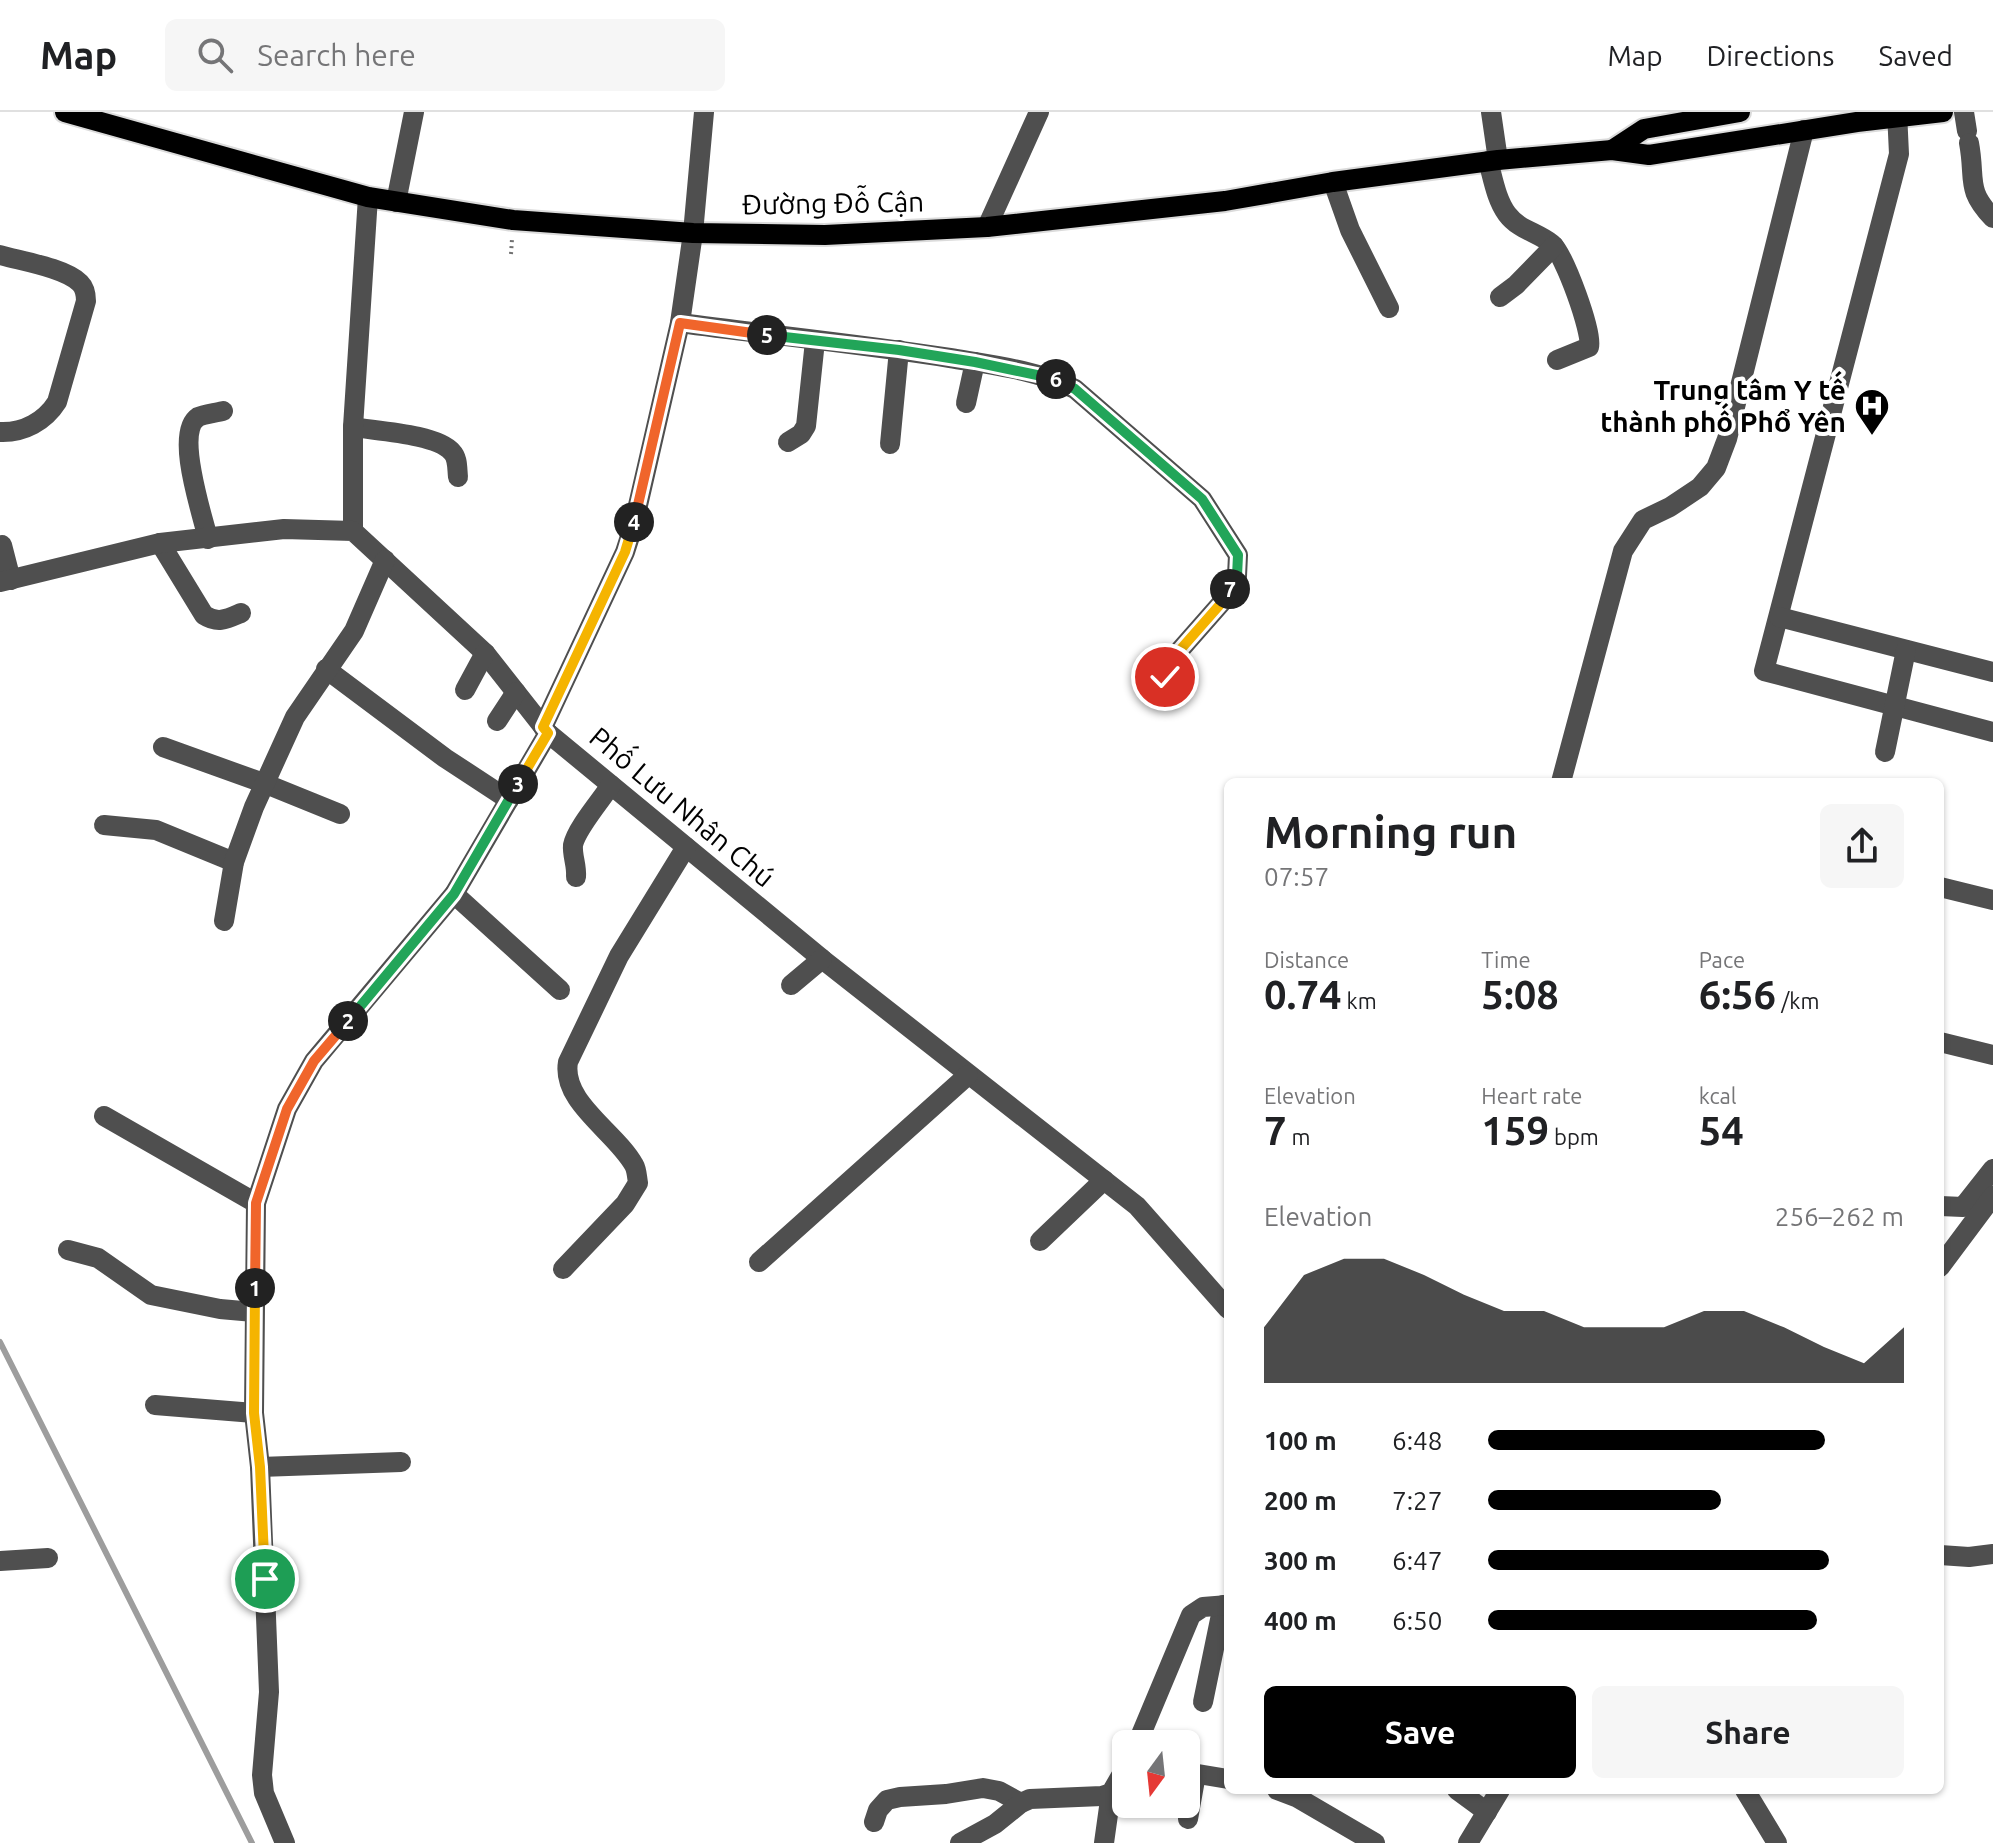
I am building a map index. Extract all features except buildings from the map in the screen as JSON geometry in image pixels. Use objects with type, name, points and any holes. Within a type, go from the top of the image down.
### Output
[{"type":"main road","name":"Đường Đỗ Cận","points":[[65,112],[368,197],[396,202],[513,220],[693,233],[825,235],[987,227],[1225,201],[1333,182],[1493,160],[1612,150],[1649,155],[1898,114],[1943,112]]},
{"type":"main road","name":"Đường Đỗ Cận","points":[[1612,150],[1644,129],[1711,114],[1740,112]]},
{"type":"street","points":[[396,202],[414,112]]},
{"type":"street","points":[[285,1843],[267,1801],[262,1775],[269,1692],[260,1467],[254,1413],[256,1203],[287,1109],[299,1083],[454,894],[546,730],[625,552],[680,323],[693,233],[704,112]]},
{"type":"street","points":[[987,227],[1039,112]]},
{"type":"street","points":[[1491,112],[1493,160],[1504,210],[1515,224],[1554,246],[1562,255],[1591,340],[1589,347],[1557,360]]},
{"type":"street","points":[[1898,114],[1899,154],[1764,671],[1993,732]]},
{"type":"street","points":[[1967,129],[1983,172],[1973,191],[1977,201],[1993,218]]},
{"type":"street","points":[[1562,778],[1623,551],[1643,520],[1700,487],[1716,468],[1727,439],[1804,130]]},
{"type":"street","points":[[1333,182],[1350,230],[1389,308]]},
{"type":"street","points":[[2,545],[6,581],[160,543],[284,529],[353,531],[353,427],[368,197]]},
{"type":"street","points":[[1500,297],[1554,246]]},
{"type":"street","points":[[0,255],[79,281],[85,290],[86,301],[57,402],[48,416],[17,430],[0,432]]},
{"type":"street","points":[[680,323],[975,362],[1051,377],[1075,389],[1202,499],[1238,555],[1237,576],[1224,600],[1180,650],[1165,677]]},
{"type":"street","points":[[788,442],[801,434],[806,426],[815,341]]},
{"type":"street","points":[[890,444],[899,350]]},
{"type":"street","points":[[966,403],[975,362]]},
{"type":"street","points":[[208,539],[188,456],[188,441],[191,426],[198,418],[223,411]]},
{"type":"street","points":[[353,427],[437,441],[452,452],[457,462],[458,477]]},
{"type":"street","name":"Phố Lưu Nhân Chú","points":[[353,531],[485,653],[546,730],[822,959],[1137,1206],[1224,1304]]},
{"type":"street","points":[[160,543],[204,615],[213,621],[241,613]]},
{"type":"street","points":[[224,921],[234,862],[295,717],[354,631],[385,560]]},
{"type":"street","points":[[1779,617],[1993,672]]},
{"type":"street","points":[[1885,752],[1906,650]]},
{"type":"street","points":[[465,690],[485,653]]},
{"type":"street","points":[[326,669],[445,758],[509,800]]},
{"type":"street","points":[[497,721],[516,692]]},
{"type":"street","points":[[163,747],[340,814]]},
{"type":"street","points":[[576,877],[573,842],[611,785]]},
{"type":"street","points":[[104,825],[156,830],[234,862]]},
{"type":"street","points":[[563,1269],[625,1204],[638,1183],[635,1166],[573,1092],[565,1077],[568,1062],[619,956],[686,847]]},
{"type":"street","points":[[1944,888],[1993,900]]},
{"type":"street","points":[[454,894],[560,990]]},
{"type":"street","points":[[791,985],[822,959]]},
{"type":"street","points":[[1944,1043],[1993,1055]]},
{"type":"street","points":[[759,1262],[968,1075]]},
{"type":"street","points":[[104,1116],[256,1203]]},
{"type":"street","points":[[1944,1206],[1963,1207],[1993,1169]]},
{"type":"street","points":[[1040,1241],[1104,1180]]},
{"type":"street","points":[[1944,1262],[1993,1196]]},
{"type":"street","points":[[68,1250],[98,1258],[151,1295],[220,1309],[254,1312]]},
{"type":"street","points":[[155,1405],[254,1413]]},
{"type":"street","points":[[260,1467],[401,1462]]},
{"type":"street","points":[[1944,1555],[1993,1554]]},
{"type":"street","points":[[0,1561],[48,1558]]},
{"type":"street","points":[[1143,1730],[1191,1615],[1203,1607],[1224,1605]]},
{"type":"street","points":[[1203,1702],[1224,1609]]},
{"type":"street","points":[[1200,1774],[1224,1778]]},
{"type":"street","points":[[874,1822],[878,1810],[887,1800],[900,1797],[983,1788],[999,1791],[1021,1803]]},
{"type":"street","points":[[960,1843],[995,1824],[1030,1799],[1111,1793],[1104,1843]]},
{"type":"street","points":[[1288,1794],[1375,1843]]},
{"type":"street","points":[[1462,1794],[1487,1812]]},
{"type":"street","points":[[1468,1843],[1498,1794]]},
{"type":"street","points":[[1747,1794],[1777,1843]]},
{"type":"waterway","points":[[0,1342],[252,1843]]},
{"type":"place","name":"Trung tâm Y tế thành phố Phổ Yên","points":[[1872,437]]},
{"type":"route","points":[[265,1579],[260,1467],[254,1413],[256,1203],[287,1109],[314,1061],[454,894],[548,733],[543,727],[625,552],[680,323],[975,362],[1051,377],[1075,389],[1202,499],[1238,555],[1237,576],[1224,600],[1180,650],[1165,677]]}]
